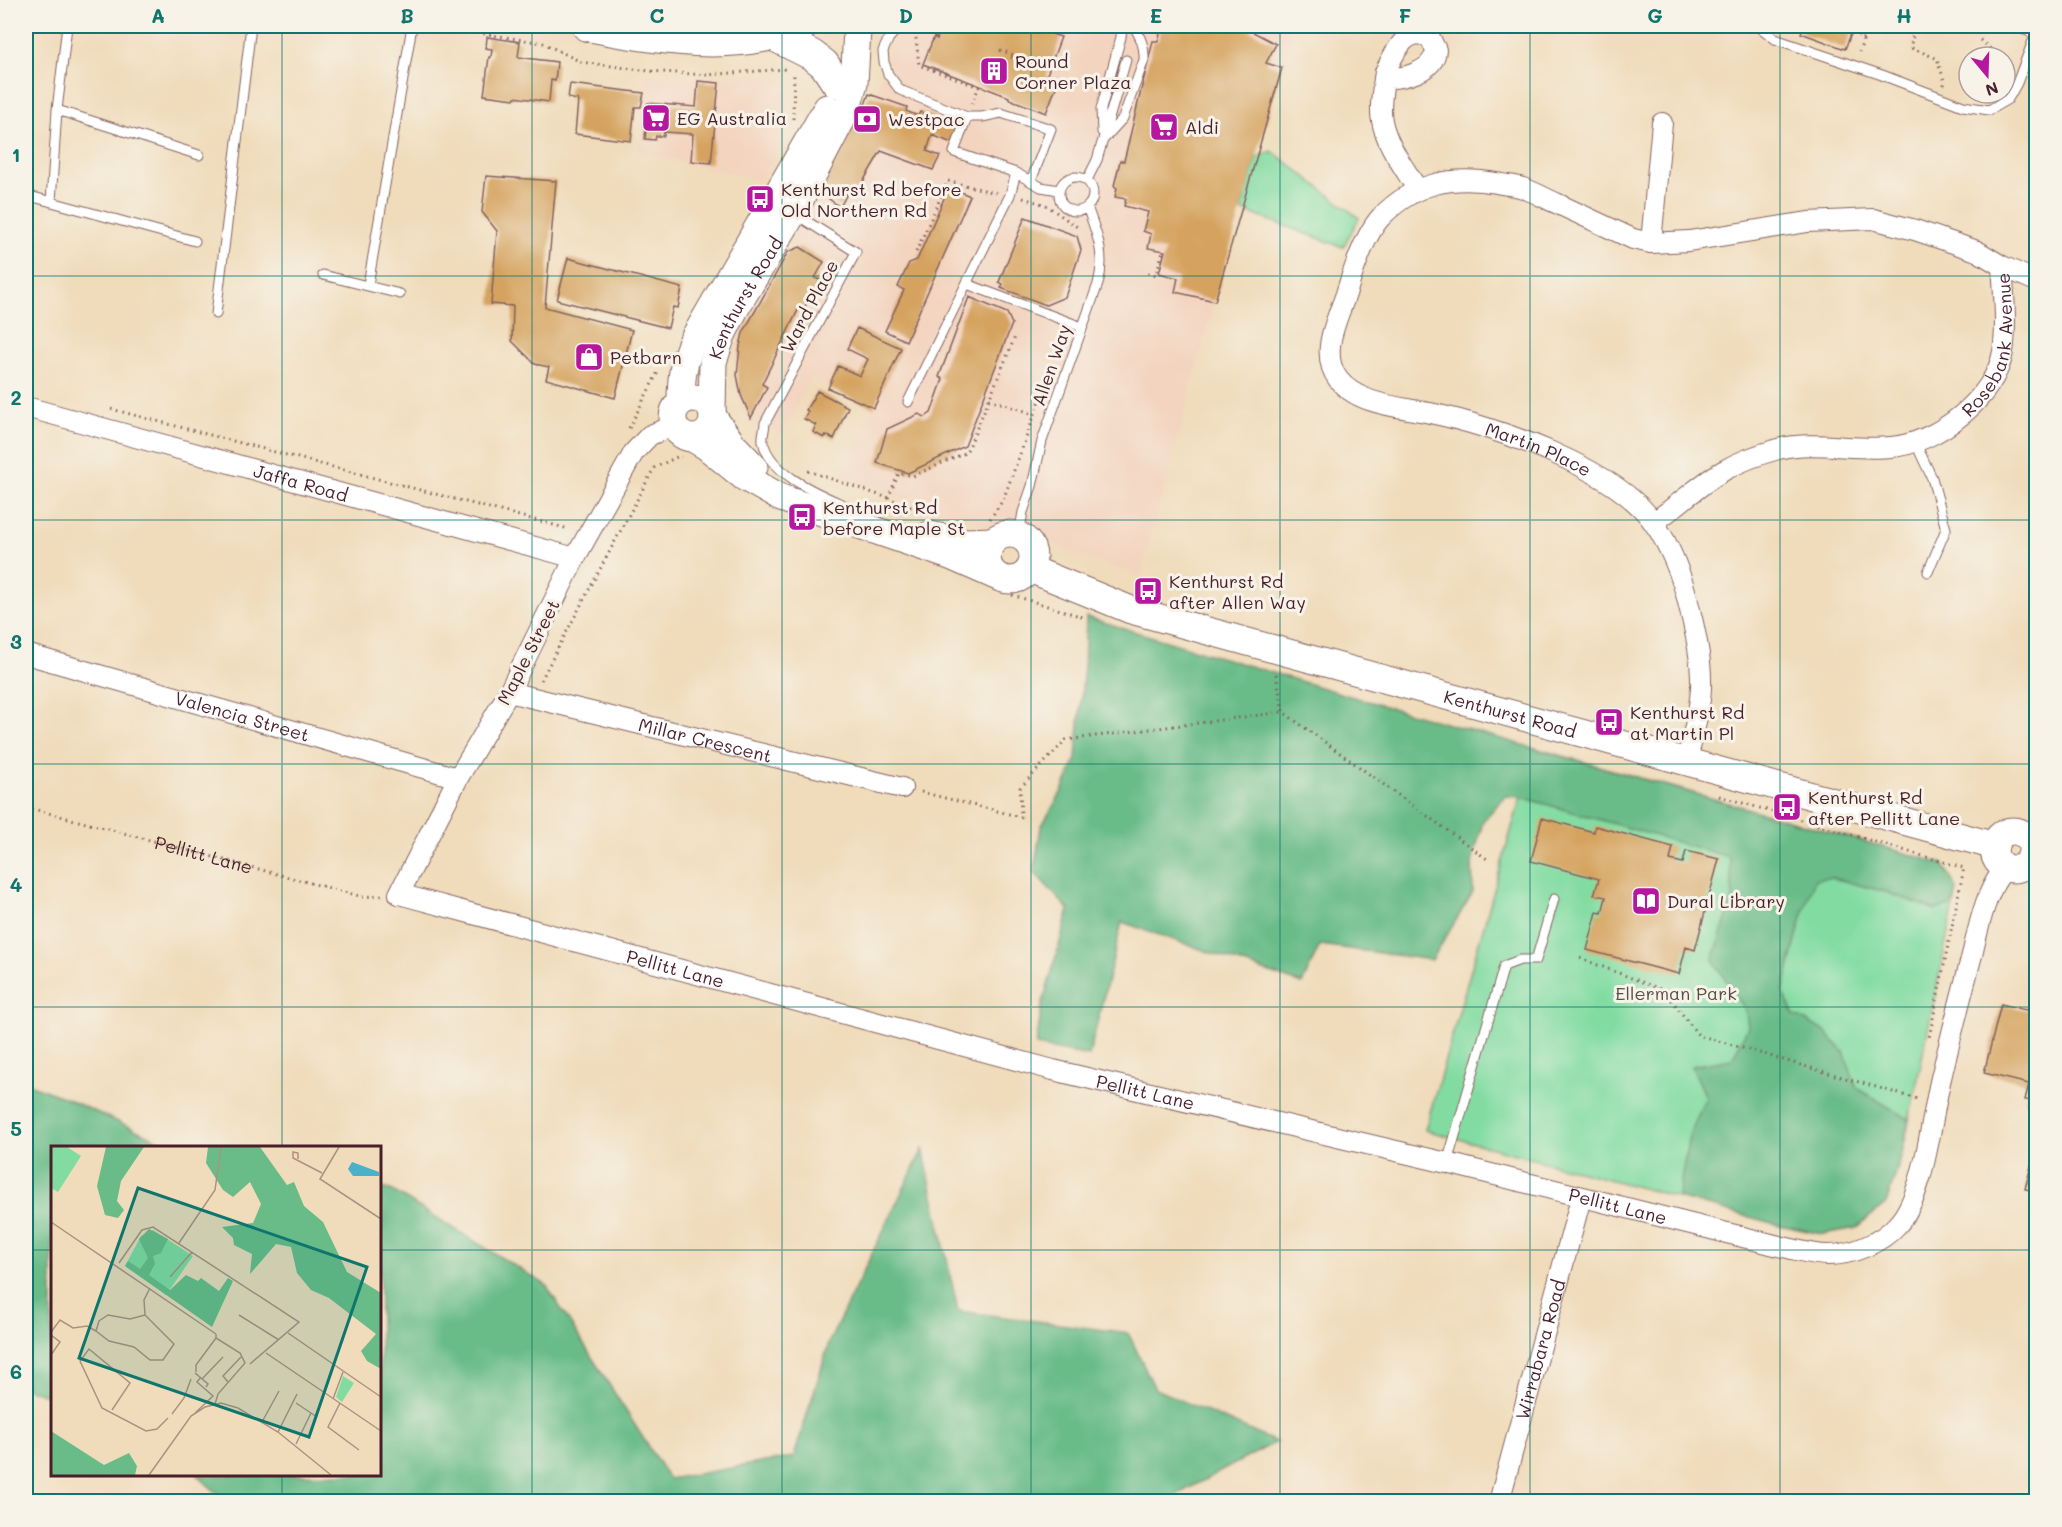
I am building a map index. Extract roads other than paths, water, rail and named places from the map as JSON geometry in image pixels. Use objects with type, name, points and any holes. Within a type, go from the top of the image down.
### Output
[{"type":"main road","points":[[587,26],[648,37],[683,40],[743,40],[772,35],[802,26]]},
{"type":"main road","name":"Kenthurst Road","points":[[712,414],[713,362],[722,335],[783,208],[825,113],[836,82],[841,26]]},
{"type":"main road","name":"Kenthurst Road","points":[[684,432],[682,375],[686,356],[693,340],[846,111],[855,73],[857,30],[854,26]]},
{"type":"main road","points":[[772,35],[813,55],[824,64],[836,82]]},
{"type":"main road","points":[[684,432],[692,398],[698,399],[704,401],[749,464],[780,483],[939,538],[965,542],[1000,533],[1025,539],[1032,549],[1033,561],[1030,569],[1023,576],[1007,580],[1003,585]]},
{"type":"main road","points":[[684,432],[706,434],[710,430],[712,414]]},
{"type":"main road","points":[[684,432],[706,446],[744,477],[781,498],[950,556],[1003,585]]},
{"type":"main road","points":[[1000,533],[989,546],[987,563],[1003,585]]},
{"type":"main road","name":"Kenthurst Road","points":[[1030,569],[1131,610],[1687,761],[2001,857]]},
{"type":"main road","points":[[2001,857],[1997,841],[2006,833],[2018,832],[2028,838],[2034,856]]},
{"type":"street","points":[[1384,78],[1382,119],[1389,143],[1417,189]]},
{"type":"street","points":[[1650,243],[1662,123]]},
{"type":"street","name":"Rosebank Avenue","points":[[1380,218],[1417,189],[1442,181],[1483,181],[1522,188],[1633,239],[1650,243],[1689,241],[1808,222],[1873,219],[1916,230],[1977,251],[2002,266],[2005,314],[2002,354],[1993,376],[1978,398],[1950,424],[1915,442],[1894,447],[1863,449],[1815,445],[1781,448],[1762,454],[1722,471],[1654,522]]},
{"type":"street","name":"Martin Place","points":[[1380,218],[1359,255],[1332,335],[1330,361],[1338,378],[1348,389],[1391,407],[1430,412],[1479,425],[1555,453],[1609,482],[1629,496],[1654,522],[1680,572],[1698,643],[1701,689],[1687,761]]},
{"type":"street","points":[[2002,266],[2037,281]]},
{"type":"street","name":"Jaffa Road","points":[[26,407],[575,558]]},
{"type":"street","name":"Maple Street","points":[[399,894],[458,778],[509,692],[575,558],[634,452],[650,435],[684,432]]},
{"type":"street","name":"Valencia Street","points":[[26,654],[458,778]]},
{"type":"street","name":"Millar Crescent","points":[[509,692],[902,788]]},
{"type":"street","name":"Pellitt Lane","points":[[399,894],[1053,1070],[1447,1163],[1783,1247],[1826,1255],[1857,1250],[1873,1243],[1897,1225],[1911,1205],[1921,1173],[1940,1079],[1981,920],[1998,876],[2001,857]]},
{"type":"street","name":"Wirrabara Road","points":[[1499,1502],[1581,1198]]},
{"type":"lane","points":[[51,202],[57,110],[67,26]]},
{"type":"lane","points":[[216,314],[251,26]]},
{"type":"lane","points":[[368,285],[412,26]]},
{"type":"lane","points":[[900,26],[889,38],[883,51],[888,74],[900,90],[967,117],[1001,113],[1051,129],[1031,181]]},
{"type":"lane","points":[[1103,140],[1101,109],[1122,26]]},
{"type":"lane","points":[[1103,140],[1123,118],[1144,60],[1142,40],[1134,26]]},
{"type":"lane","points":[[1758,26],[1775,39],[1854,65],[1963,106],[1989,110],[2006,100],[2017,83],[2036,33],[2014,26]]},
{"type":"lane","points":[[1087,180],[1097,160],[1126,60]]},
{"type":"lane","points":[[57,110],[199,155]]},
{"type":"lane","points":[[967,117],[954,152],[1016,173],[1046,189],[1059,190]]},
{"type":"lane","points":[[908,402],[1010,195],[1016,173]]},
{"type":"lane","points":[[1077,176],[1087,180],[1093,188],[1093,199],[1087,207],[1076,211],[1065,206],[1059,196],[1059,190],[1066,180],[1077,176]]},
{"type":"lane","points":[[26,195],[195,241]]},
{"type":"lane","name":"Allen Way","points":[[1000,533],[1023,512],[1032,486],[1042,441],[1098,284],[1102,269],[1101,252],[1087,207]]},
{"type":"lane","name":"Ward Place","points":[[783,208],[856,252],[765,423],[763,441],[773,462],[805,487],[846,506]]},
{"type":"lane","points":[[323,275],[400,294]]},
{"type":"lane","points":[[967,284],[1082,327]]},
{"type":"lane","points":[[1915,442],[1932,478],[1946,529],[1928,572]]},
{"type":"lane","points":[[1447,1163],[1504,966],[1520,960],[1536,960],[1554,899]]},
{"type":"place","name":"Round Corner Plaza","points":[[994,71]]},
{"type":"place","name":"EG Australia","points":[[656,118]]},
{"type":"place","name":"Westpac","points":[[867,119]]},
{"type":"place","name":"Aldi","points":[[1164,127]]},
{"type":"place","name":"Kenthurst Rd before Old Northern Rd","points":[[760,199]]},
{"type":"place","name":"Petbarn","points":[[589,357]]},
{"type":"place","name":"Kenthurst Rd before Maple St","points":[[802,517]]},
{"type":"place","name":"Kenthurst Rd after Allen Way","points":[[1148,591]]},
{"type":"place","name":"Kenthurst Rd at Martin Pl","points":[[1609,722]]},
{"type":"place","name":"Kenthurst Rd after Pellitt Lane","points":[[1787,807]]},
{"type":"place","name":"Dural Library","points":[[1646,901]]},
{"type":"park label","name":"Ellerman Park","points":[[1676,993]]}]
